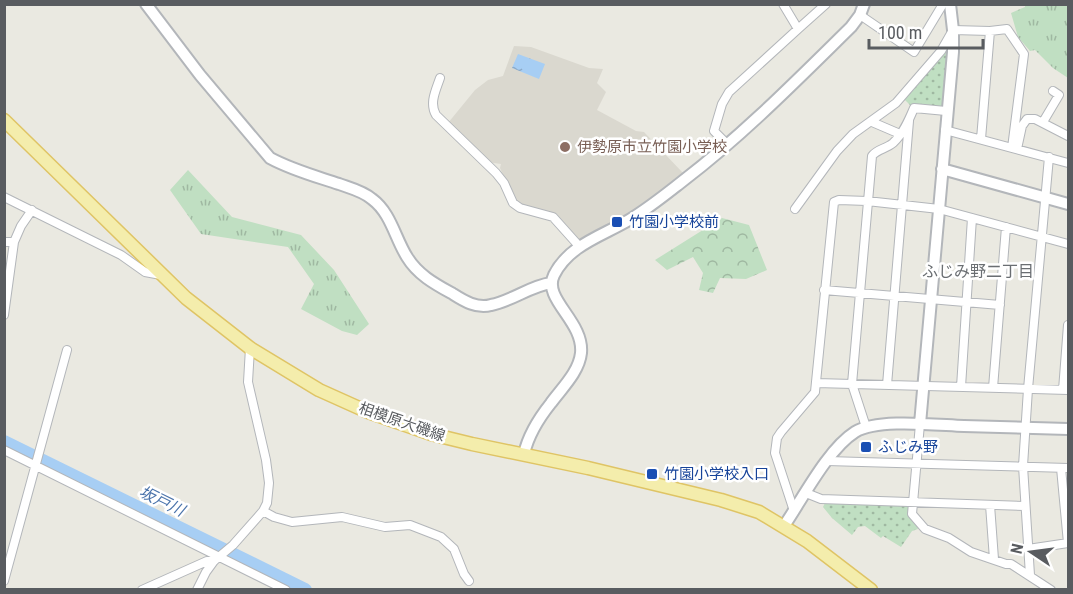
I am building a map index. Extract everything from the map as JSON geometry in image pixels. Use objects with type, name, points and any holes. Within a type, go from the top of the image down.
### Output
[{"type":"main road","name":"相模原大磯線","points":[[4,120],[162,275],[205,314],[250,348],[319,390],[390,421],[472,444],[736,504],[759,512],[830,557],[871,590]]},
{"type":"street","points":[[146,4],[200,75],[270,158],[285,166],[371,197],[387,216],[407,257],[416,269],[430,281],[466,302],[480,306],[492,305],[542,284],[551,283]]},
{"type":"street","points":[[783,4],[798,29]]},
{"type":"street","points":[[728,145],[714,131],[722,104],[729,92],[826,4]]},
{"type":"street","points":[[524,454],[531,434],[576,368],[581,353],[579,333],[556,299],[551,283],[564,260],[579,246],[644,211],[728,145],[845,33],[862,10],[914,52],[943,4]]},
{"type":"street","points":[[950,4],[953,30],[912,513],[925,529],[949,538],[971,552],[1011,564],[1030,574],[1051,590]]},
{"type":"street","points":[[953,30],[1007,29],[1024,54],[1015,148]]},
{"type":"street","points":[[795,209],[837,151],[853,134],[896,103],[941,51],[953,30]]},
{"type":"street","points":[[981,139],[990,31]]},
{"type":"street","points":[[440,78],[433,101],[436,115],[496,173],[504,183],[513,203],[520,208],[553,218],[579,246]]},
{"type":"street","points":[[1043,122],[1059,95],[1053,91]]},
{"type":"street","points":[[866,427],[852,384],[872,156],[894,142],[909,121],[914,108],[946,111]]},
{"type":"street","points":[[1015,148],[1022,126],[1028,119],[1043,122],[1068,136]]},
{"type":"street","points":[[887,385],[909,121]]},
{"type":"street","points":[[872,122],[900,134]]},
{"type":"street","points":[[945,130],[1068,163]]},
{"type":"street","points":[[1030,574],[1023,466],[1049,158]]},
{"type":"street","points":[[942,169],[1068,204]]},
{"type":"street","points":[[4,197],[121,255],[145,272],[162,275]]},
{"type":"street","points":[[794,511],[775,453],[775,445],[781,432],[815,392],[834,202],[839,200],[867,201],[939,209],[1068,244]]},
{"type":"street","points":[[4,315],[14,242],[32,210]]},
{"type":"street","points":[[961,387],[972,218]]},
{"type":"street","points":[[993,387],[1006,227]]},
{"type":"street","points":[[4,243],[14,242]]},
{"type":"street","points":[[824,290],[1000,305]]},
{"type":"street","points":[[816,383],[1066,390],[1068,325]]},
{"type":"street","points":[[197,590],[206,572],[263,511],[267,503],[269,483],[266,460],[249,382],[250,348]]},
{"type":"street","points":[[4,581],[68,350]]},
{"type":"street","points":[[784,526],[840,444],[866,427],[886,424],[920,424],[1068,429]]},
{"type":"street","points":[[4,450],[218,559],[286,590]]},
{"type":"street","points":[[827,461],[1065,468],[1068,543],[1028,549]]},
{"type":"street","points":[[806,493],[821,499],[1024,506]]},
{"type":"street","points":[[990,505],[994,560]]},
{"type":"street","points":[[263,511],[292,522],[342,517],[385,527],[410,525],[441,537],[454,549],[469,581]]},
{"type":"street","points":[[142,590],[207,561],[218,559]]},
{"type":"shaded area","name":"伊勢原市立竹園小学校","points":[[514,46],[531,47],[589,68],[603,69],[597,83],[606,92],[597,110],[636,131],[644,132],[683,173],[639,209],[580,240],[576,239],[554,216],[523,207],[515,200],[500,168],[501,164],[487,162],[448,123],[475,90],[488,80],[503,76]]},
{"type":"green space","points":[[1025,5],[1068,5],[1068,78],[1053,68],[1035,50],[1030,51],[1018,37],[1011,13]]},
{"type":"green space","points":[[943,50],[949,54],[944,104],[940,108],[912,107],[904,99]]},
{"type":"green space","points":[[188,170],[232,217],[301,235],[334,270],[369,324],[357,335],[342,331],[301,309],[314,284],[288,247],[201,234],[170,190]]},
{"type":"green space","points":[[722,218],[749,225],[767,270],[746,279],[720,278],[713,293],[699,290],[703,273],[693,257],[667,270],[655,260]]},
{"type":"green space","points":[[825,503],[910,505],[918,529],[912,531],[901,547],[883,536],[881,538],[865,526],[858,527],[852,535],[832,518],[823,507]]},
{"type":"water","points":[[518,54],[545,64],[539,79],[512,68]]},
{"type":"waterway","name":"坂戸川","points":[[4,442],[305,590]]},
{"type":"place","name":"伊勢原市立竹園小学校","points":[[565,147]]},
{"type":"place","name":"竹園小学校前","points":[[617,222]]},
{"type":"place","name":"ふじみ野","points":[[866,447]]},
{"type":"place","name":"竹園小学校入口","points":[[652,474]]},
{"type":"district","name":"ふじみ野二丁目","points":[[978,271]]}]
